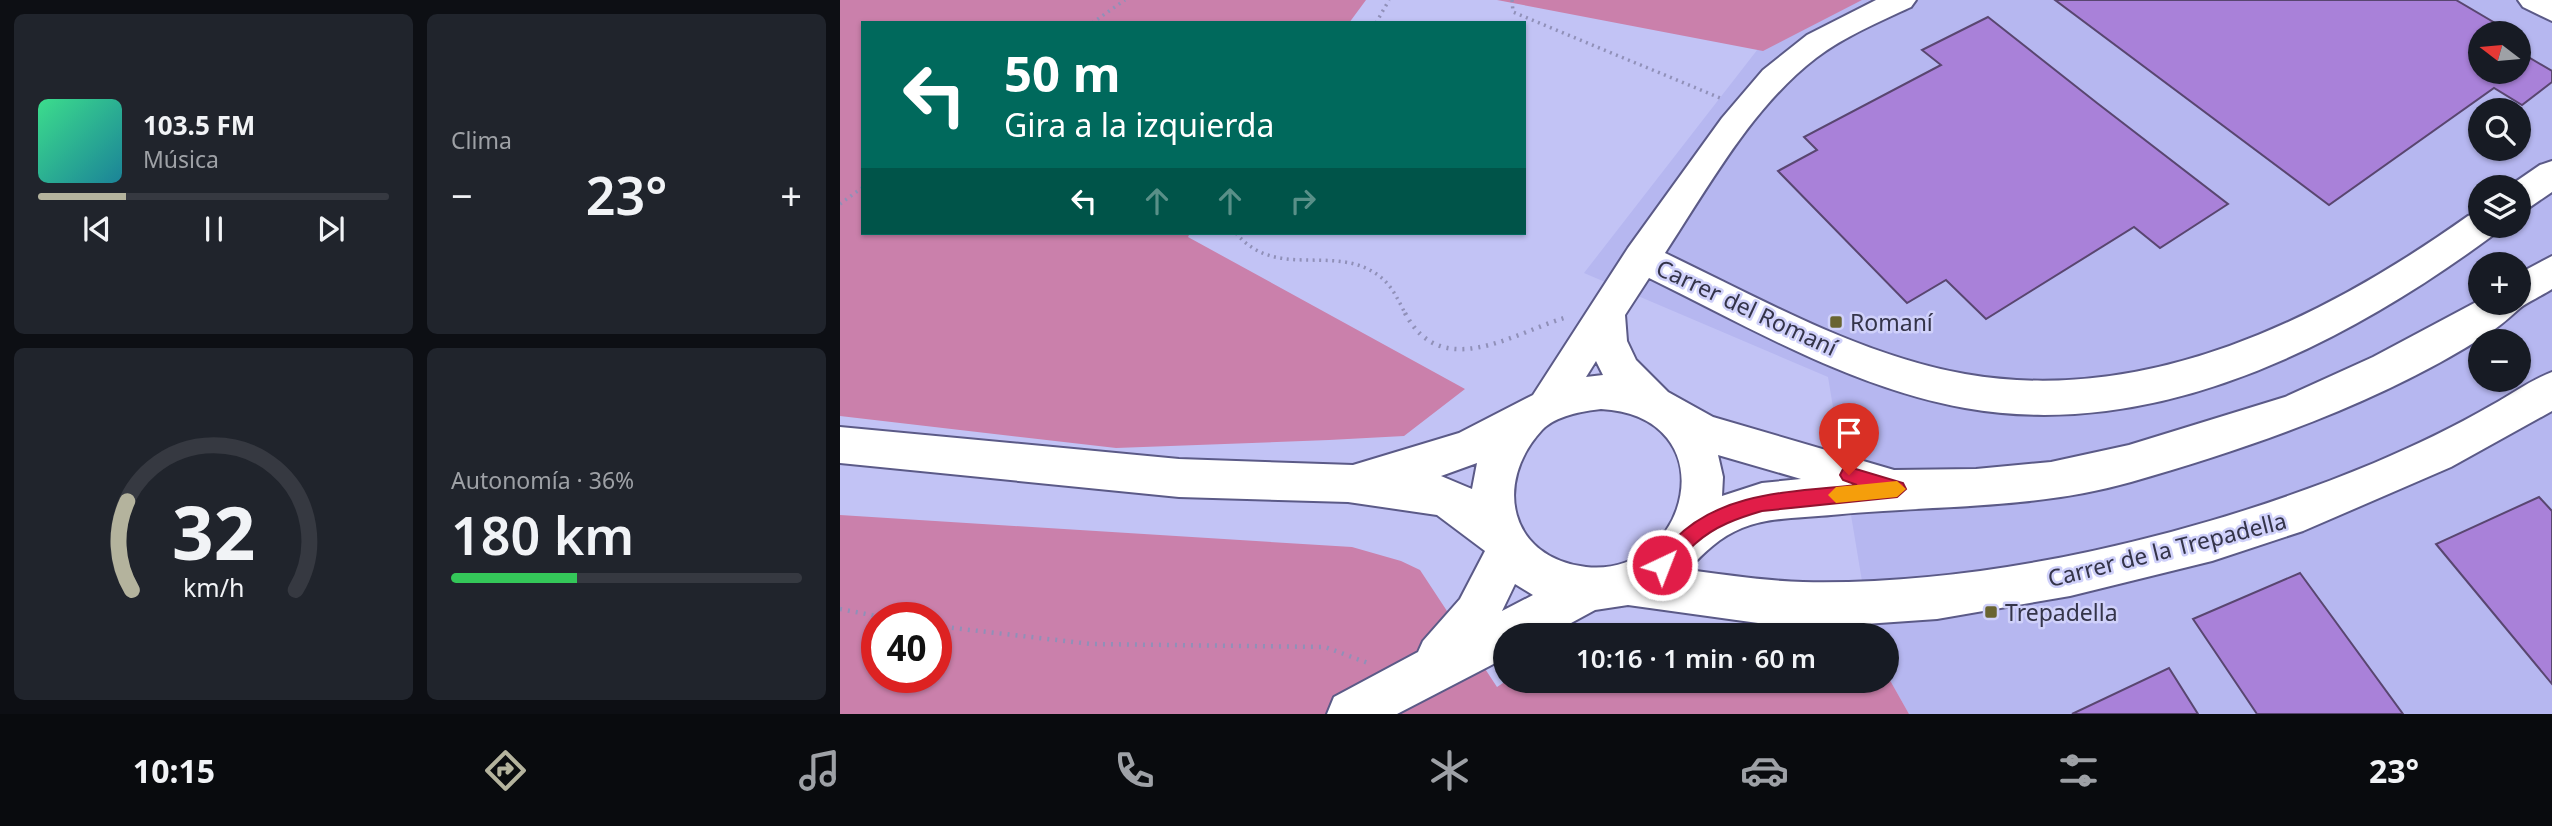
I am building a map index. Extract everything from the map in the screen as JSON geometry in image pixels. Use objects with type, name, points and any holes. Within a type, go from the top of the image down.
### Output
[{"type":"street","points":[[1425,671],[1457,640],[1476,615],[1505,541],[1491,500],[1495,467],[1510,438],[1539,411],[1640,258],[1746,110],[1778,74],[1807,49],[1901,0]]},
{"type":"street","points":[[2533,0],[2552,11]]},
{"type":"street","points":[[2531,189],[2552,174]]},
{"type":"street","name":"Carrer del Romaní","points":[[1640,258],[1822,343],[1887,369],[1965,391],[2033,398],[2102,396],[2200,373],[2282,343],[2408,277],[2468,234]]},
{"type":"street","points":[[2531,284],[2552,270]]},
{"type":"street","points":[[1606,309],[1606,341],[1612,359],[1696,445],[1704,474],[1703,505],[1688,538]]},
{"type":"street","points":[[1351,714],[1425,671],[1554,609],[1662,565],[1688,538],[1720,518],[1762,503],[1897,489],[1976,488],[2051,481],[2129,464],[2295,411],[2387,369],[2486,315]]},
{"type":"street","name":"Carrer de la Trepadella","points":[[1609,586],[1800,604],[1845,603],[1985,592],[2117,565],[2197,545],[2307,512],[2392,477],[2469,439],[2552,389]]},
{"type":"street","points":[[1348,483],[1434,461],[1474,446],[1539,411],[1591,391],[1623,393],[1665,411],[1704,433],[1897,489]]},
{"type":"street","points":[[840,445],[1179,478],[1348,483],[1441,496],[1461,505],[1505,541],[1520,562],[1552,582],[1609,586]]},
{"type":"path","points":[[1095,21],[1125,0]]},
{"type":"path","points":[[1377,21],[1389,0]]},
{"type":"path","points":[[1512,0],[1513,12],[1746,110]]},
{"type":"path","points":[[840,204],[861,188]]},
{"type":"path","points":[[1237,235],[1264,255],[1296,261],[1358,265],[1383,276],[1400,299],[1411,329],[1428,343],[1454,349],[1479,348],[1555,321],[1606,309]]},
{"type":"path","points":[[840,610],[861,614]]},
{"type":"path","points":[[952,627],[1091,644],[1325,647],[1375,666]]},
{"type":"shaded area","points":[[840,0],[1366,0],[1350,21],[861,21],[861,235],[1189,235],[1188,237],[1465,389],[1404,436],[1329,440],[1116,448],[840,416]]},
{"type":"shaded area","points":[[1497,0],[1862,0],[1763,51]]},
{"type":"shaded area","points":[[1855,0],[2552,0],[2552,714],[1909,714],[1897,693],[1899,623],[1869,623],[1828,377],[1584,273],[1761,45]]},
{"type":"shaded area","points":[[840,515],[1352,547],[1401,561],[1420,570],[1493,681],[1493,693],[1897,693],[1909,714],[840,714]]},
{"type":"building","points":[[2055,0],[2456,0],[2492,21],[2468,21],[2468,84],[2531,84],[2531,59],[2552,71],[2552,82],[2531,98],[2510,98],[2494,88],[2480,98],[2468,98],[2468,106],[2329,205]]},
{"type":"building","points":[[1988,17],[2228,204],[2160,248],[2134,227],[1986,319],[1946,280],[1907,303],[1778,171],[1817,150],[1804,137],[1941,65],[1922,50]]},
{"type":"building","points":[[2539,497],[2552,511],[2552,684],[2436,544]]},
{"type":"building","points":[[2300,573],[2403,714],[2257,714],[2193,619]]},
{"type":"building","points":[[2169,668],[2198,714],[2072,714]]},
{"type":"slow traffic","points":[[1836,495],[1897,489]]},
{"type":"place","name":"Romaní","points":[[1836,322]]},
{"type":"place","name":"Trepadella","points":[[1991,612]]},
{"type":"route","points":[[1662,565],[1688,538],[1710,522],[1738,509],[1762,503],[1897,489],[1849,475]]}]
